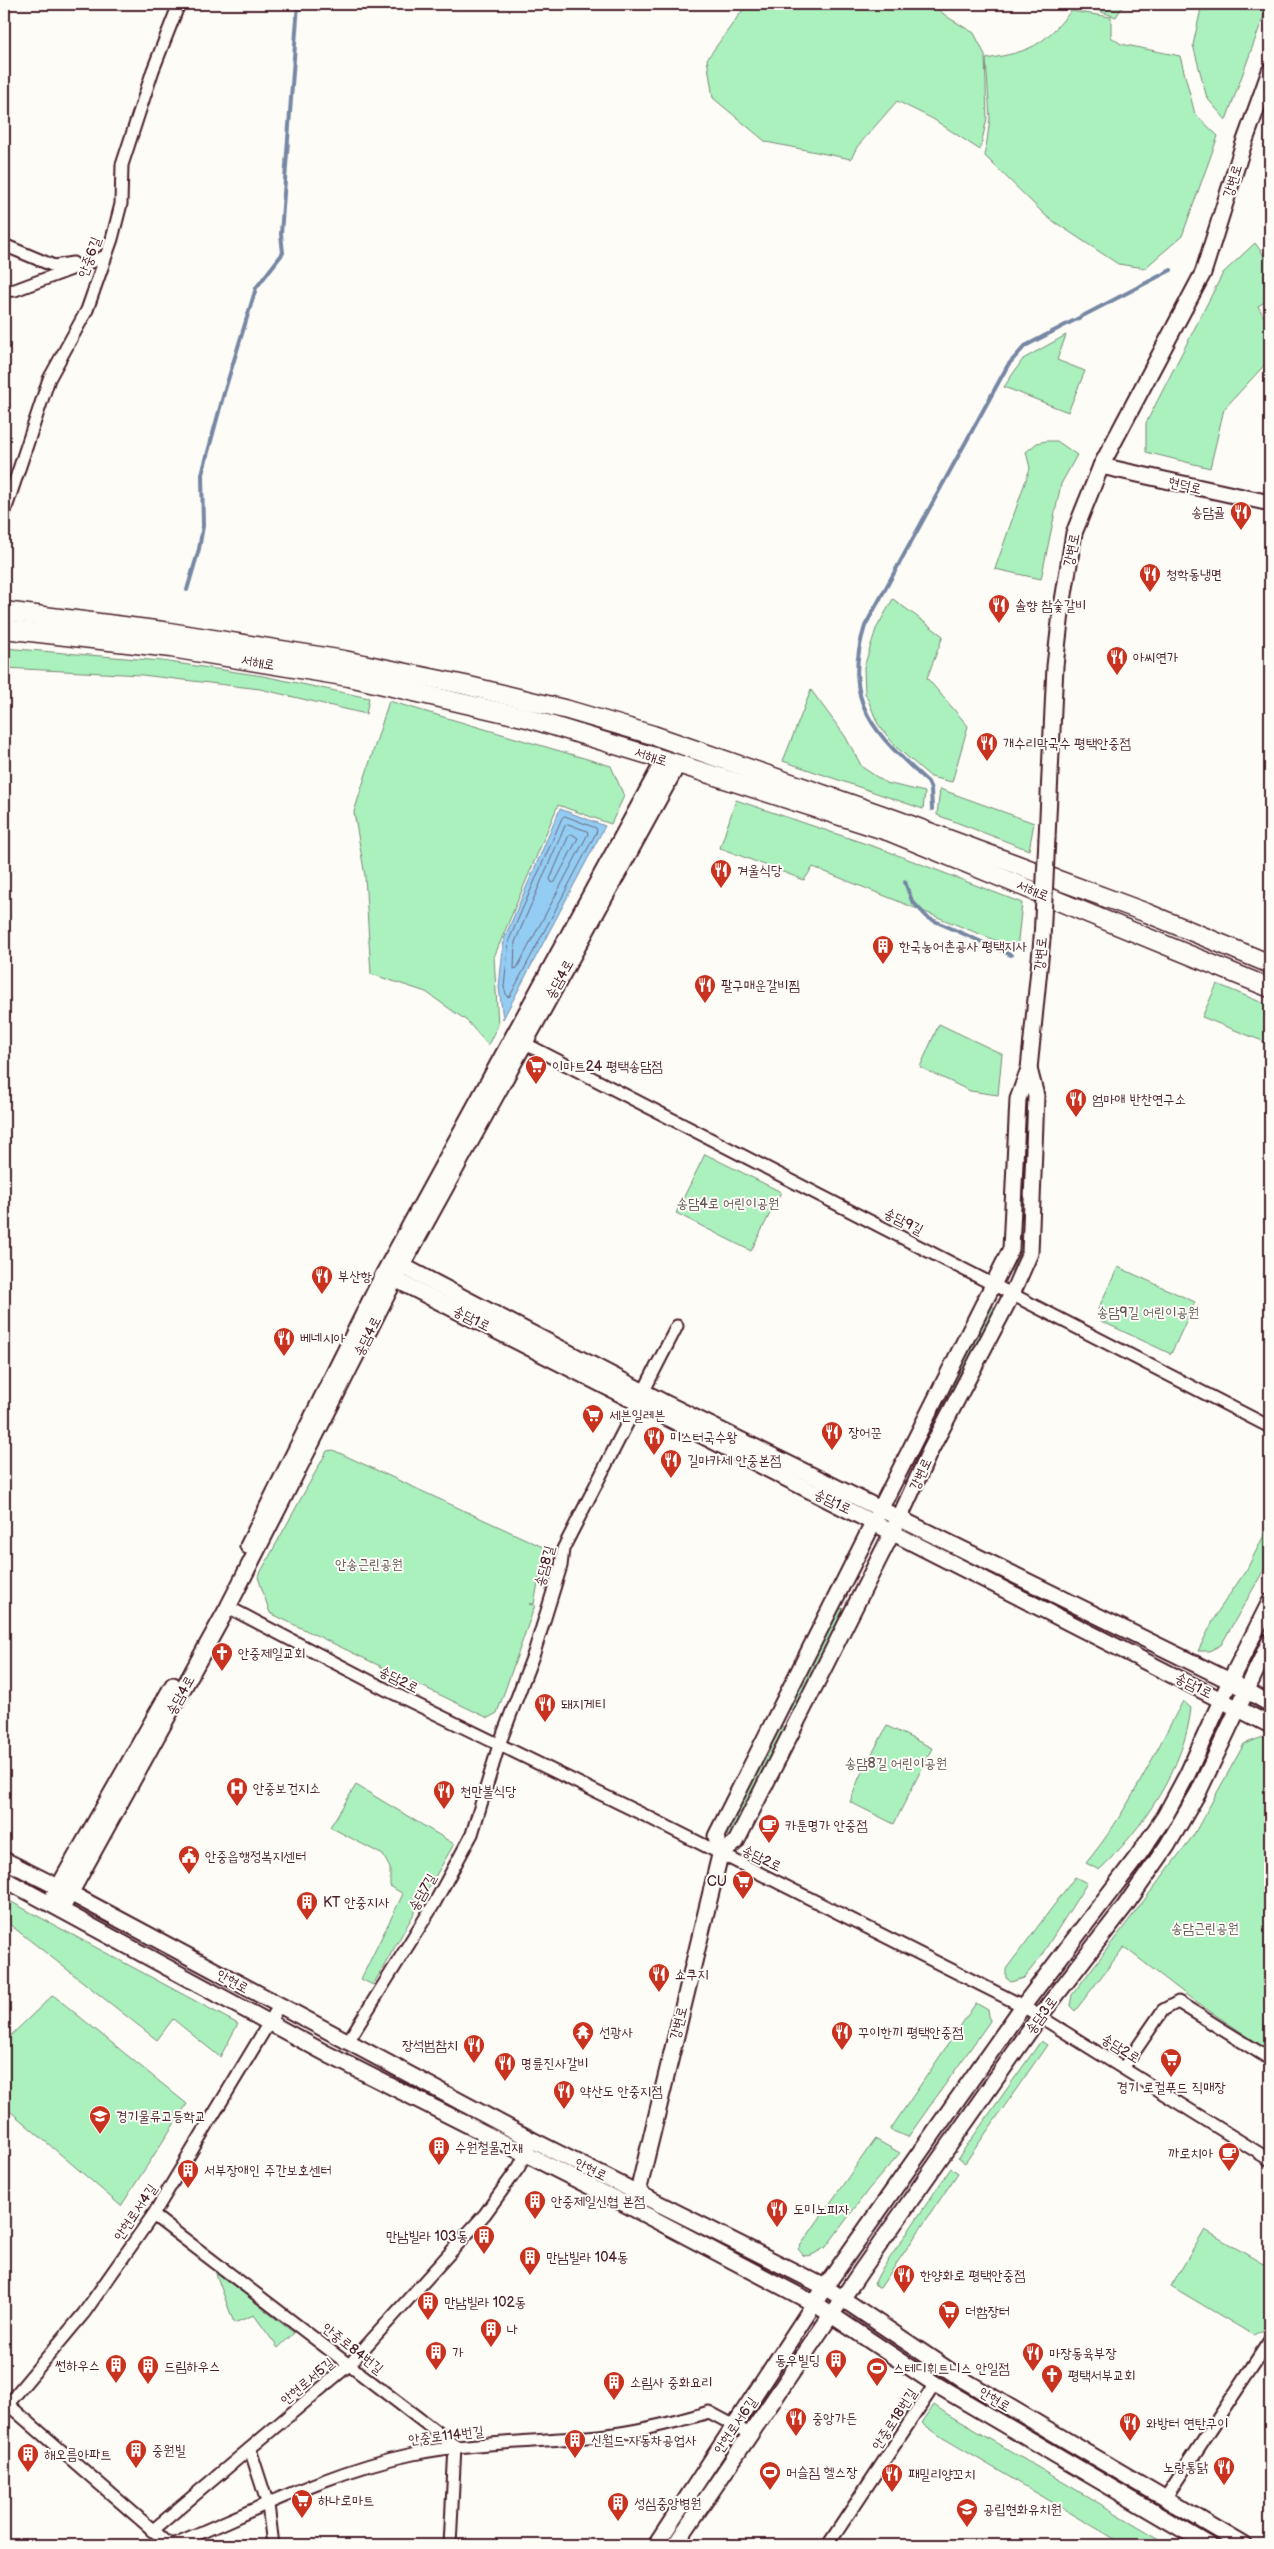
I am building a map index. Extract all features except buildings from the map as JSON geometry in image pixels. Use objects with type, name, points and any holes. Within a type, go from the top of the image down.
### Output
[{"type":"main road","name":"강변로","points":[[638,2192],[720,1855],[716,1836],[995,1285],[1011,1249],[1018,1100],[1029,1070],[1042,939],[1055,666],[1063,597],[1074,533],[1101,466],[1203,273],[1243,146],[1270,71]]},
{"type":"main road","name":"현덕로","points":[[1101,466],[1270,503]]},
{"type":"main road","name":"서해로","points":[[8,611],[162,630],[344,660],[465,685],[568,710],[653,735],[897,820],[1147,913],[1270,964]]},
{"type":"main road","name":"서해로","points":[[4,629],[172,648],[349,677],[527,718],[890,832],[1270,988]]},
{"type":"main road","points":[[4,634],[50,634]]},
{"type":"main road","name":"송담4로","points":[[56,1907],[209,1622],[393,1270],[671,762]]},
{"type":"main road","points":[[1247,954],[1270,956]]},
{"type":"main road","name":"강변로","points":[[720,1855],[736,1842],[896,1525],[930,1452],[1012,1294],[1030,1253],[1036,1096],[1029,1070]]},
{"type":"main road","name":"송담4로","points":[[64,1890],[228,1607],[393,1270]]},
{"type":"main road","name":"송담1로","points":[[393,1270],[641,1398],[896,1525],[1270,1725]]},
{"type":"main road","name":"송담1로","points":[[896,1525],[1230,1681],[1270,1704]]},
{"type":"main road","name":"송담3로","points":[[814,2304],[1023,2006],[1137,1856],[1165,1816],[1188,1775],[1230,1681],[1270,1602]]},
{"type":"main road","points":[[209,1622],[228,1607]]},
{"type":"main road","name":"송담3로","points":[[675,2545],[831,2315],[1040,2016],[1125,1906],[1167,1846],[1199,1791],[1270,1641]]},
{"type":"main road","points":[[1230,1681],[1238,1708]]},
{"type":"main road","name":"안현로","points":[[4,1860],[64,1890],[347,2043],[532,2140],[825,2287],[962,2380],[1164,2500],[1244,2545]]},
{"type":"main road","name":"안현로","points":[[4,1879],[270,2023],[814,2304],[935,2384],[1209,2545]]},
{"type":"main road","points":[[825,2287],[831,2315]]},
{"type":"main road","name":"안현로서6길","points":[[656,2545],[814,2304]]},
{"type":"street","name":"안중6길","points":[[4,514],[49,379],[87,310],[104,257],[112,239],[121,204],[122,164],[153,70],[179,4]]},
{"type":"street","points":[[4,245],[54,266],[104,257]]},
{"type":"street","points":[[4,292],[15,290],[104,257]]},
{"type":"street","name":"송담9길","points":[[518,1040],[1270,1427]]},
{"type":"street","points":[[641,1398],[677,1326]]},
{"type":"street","name":"송담8길","points":[[499,1745],[534,1652],[561,1566],[563,1549],[641,1398]]},
{"type":"street","name":"송담2로","points":[[228,1607],[499,1745],[1023,2006],[1124,2067],[1270,2160]]},
{"type":"street","name":"송담7길","points":[[347,2043],[434,1904],[472,1834],[499,1745]]},
{"type":"street","points":[[1124,2067],[1164,2010],[1178,2002],[1270,2059]]},
{"type":"street","name":"안현로서4길","points":[[6,2402],[84,2313],[153,2216],[279,2006]]},
{"type":"street","name":"안현로서5길","points":[[152,2531],[350,2364],[485,2214],[525,2155],[532,2140]]},
{"type":"street","name":"안중로84번길","points":[[153,2216],[350,2364],[455,2446]]},
{"type":"street","points":[[1164,2500],[1270,2340]]},
{"type":"street","name":"안중로18번길","points":[[828,2545],[935,2384]]},
{"type":"street","points":[[6,2402],[152,2531],[171,2545]]},
{"type":"street","name":"안중로114번길","points":[[171,2545],[366,2465],[455,2446],[598,2436],[650,2427],[709,2412],[750,2434]]},
{"type":"street","points":[[450,2545],[455,2446]]},
{"type":"street","points":[[250,2449],[268,2505],[273,2545]]},
{"type":"green space","points":[[747,4],[931,4],[949,18],[974,33],[985,55],[987,118],[980,150],[933,119],[897,101],[857,147],[851,159],[766,142],[713,98],[707,59]]},
{"type":"green space","points":[[1064,4],[1124,4],[1116,17],[1096,10],[1063,7]]},
{"type":"green space","points":[[1202,4],[1268,4],[1226,120],[1207,98],[1193,45]]},
{"type":"green space","points":[[1071,11],[1111,17],[1111,37],[1121,44],[1180,56],[1195,114],[1218,136],[1182,236],[1145,268],[1118,264],[1047,217],[985,156],[990,118],[986,59],[1014,53],[1034,46],[1052,33]]},
{"type":"green space","points":[[1255,243],[1270,264],[1270,299],[1258,306],[1270,328],[1270,359],[1224,409],[1210,468],[1146,452],[1146,423],[1223,273]]},
{"type":"green space","points":[[1066,335],[1057,360],[1085,371],[1068,412],[1004,387],[1023,359]]},
{"type":"green space","points":[[1057,441],[1077,455],[1061,484],[1041,579],[995,569],[1030,468],[1026,452],[1037,443]]},
{"type":"green space","points":[[893,599],[943,636],[927,678],[968,726],[952,782],[931,777],[896,747],[878,724],[865,693],[864,667],[876,629]]},
{"type":"green space","points":[[4,648],[162,661],[263,676],[369,698],[366,714],[260,689],[142,675],[4,668]]},
{"type":"green space","points":[[811,690],[845,736],[862,767],[886,783],[925,792],[923,809],[783,761]]},
{"type":"green space","points":[[389,701],[611,766],[624,796],[611,824],[558,805],[494,957],[498,1025],[488,1045],[467,1021],[426,992],[371,974],[365,876],[354,812]]},
{"type":"green space","points":[[940,789],[1034,823],[1029,850],[937,815]]},
{"type":"green space","points":[[736,800],[887,851],[1022,903],[1017,949],[813,867],[804,880],[720,848]]},
{"type":"green space","points":[[1217,984],[1270,1006],[1270,1044],[1202,1017]]},
{"type":"green space","points":[[939,1024],[1002,1054],[998,1095],[970,1091],[920,1067]]},
{"type":"green space","points":[[1026,1140],[1030,1147],[1024,1254],[1017,1274],[1011,1271],[1018,1254]]},
{"type":"green space","name":"송담4로 어린이공원","points":[[705,1154],[781,1192],[751,1251],[676,1213]]},
{"type":"green space","name":"송담9길 어린이공원","points":[[1118,1267],[1195,1302],[1171,1354],[1101,1321],[1098,1309]]},
{"type":"green space","points":[[991,1306],[996,1308],[996,1311],[929,1437],[929,1430]]},
{"type":"green space","name":"안송근린공원","points":[[333,1450],[545,1548],[534,1604],[529,1604],[535,1605],[497,1713],[488,1718],[270,1613],[258,1577],[327,1451]]},
{"type":"green space","points":[[1270,1523],[1270,1559],[1221,1645],[1209,1651],[1198,1651],[1217,1613],[1247,1569]]},
{"type":"green space","points":[[842,1608],[845,1613],[794,1711],[792,1711],[789,1707],[837,1612]]},
{"type":"green space","points":[[1183,1701],[1191,1708],[1187,1730],[1171,1775],[1159,1796],[1131,1836],[1099,1870],[1086,1863],[1127,1805]]},
{"type":"green space","points":[[780,1725],[786,1728],[731,1836],[727,1836],[726,1832]]},
{"type":"green space","name":"송담8길 어린이공원","points":[[887,1726],[932,1748],[894,1824],[850,1802],[859,1778]]},
{"type":"green space","name":"송담근린공원","points":[[1263,1737],[1270,1741],[1270,2051],[1197,2003],[1124,1947],[1075,2011],[1070,2006],[1072,1995],[1193,1836],[1244,1744]]},
{"type":"green space","points":[[356,1785],[454,1844],[373,1985],[361,1979],[403,1894],[390,1886],[390,1868],[383,1855],[330,1827]]},
{"type":"green space","points":[[1075,1877],[1087,1883],[1039,1959],[1024,1978],[1011,1982],[1006,1978],[1006,1969]]},
{"type":"green space","points":[[4,1898],[238,2024],[220,2057],[173,2019],[157,2040],[4,1920]]},
{"type":"green space","points":[[53,1995],[187,2104],[121,2206],[4,2106],[4,2042]]},
{"type":"green space","points":[[976,2003],[988,2010],[990,2021],[908,2137],[890,2130]]},
{"type":"green space","points":[[1041,2041],[1047,2045],[965,2163],[958,2158]]},
{"type":"green space","points":[[875,2139],[900,2153],[868,2190],[826,2247],[812,2255],[804,2256],[798,2249]]},
{"type":"green space","points":[[951,2168],[958,2173],[880,2288],[874,2284],[879,2274]]},
{"type":"green space","points":[[1205,2230],[1270,2268],[1270,2320],[1264,2330],[1253,2335],[1171,2286]]},
{"type":"green space","points":[[215,2271],[294,2333],[278,2348],[254,2315],[234,2323]]},
{"type":"green space","points":[[934,2405],[1170,2545],[1125,2545],[943,2438],[922,2423]]},
{"type":"water","points":[[560,809],[605,826],[503,1019],[499,987],[504,939]]},
{"type":"waterway","points":[[187,590],[199,549],[203,526],[202,474],[224,393],[256,288],[283,253],[281,234],[298,4]]},
{"type":"waterway","points":[[932,809],[931,789],[928,782],[878,732],[860,697],[857,676],[859,653],[865,626],[1008,365],[1025,346],[1171,270]]},
{"type":"waterway","points":[[905,882],[912,901],[928,918],[1011,955]]},
{"type":"place","name":"송담골","points":[[1241,531]]},
{"type":"place","name":"청학동냉면","points":[[1150,593]]},
{"type":"place","name":"솔향 참숯갈비","points":[[999,624]]},
{"type":"place","name":"아씨연가","points":[[1117,676]]},
{"type":"place","name":"개수리막국수 평택안중점","points":[[987,762]]},
{"type":"place","name":"겨울식당","points":[[721,889]]},
{"type":"place","name":"한국농어촌공사 평택지사","points":[[883,965]]},
{"type":"place","name":"팔구매운갈비찜","points":[[705,1004]]},
{"type":"place","name":"이마트24 평택송담점","points":[[536,1085]]},
{"type":"place","name":"엄마애 반찬연구소","points":[[1076,1118]]},
{"type":"place","name":"부산항","points":[[322,1295]]},
{"type":"place","name":"베네시아","points":[[284,1357]]},
{"type":"place","name":"세븐일레븐","points":[[593,1434]]},
{"type":"place","name":"장어꾼","points":[[832,1451]]},
{"type":"place","name":"미스터국수왕","points":[[654,1456]]},
{"type":"place","name":"길마카세 안중본점","points":[[671,1479]]},
{"type":"place","name":"안중제일교회","points":[[222,1672]]},
{"type":"place","name":"돼지게티","points":[[545,1723]]},
{"type":"place","name":"안중보건지소","points":[[237,1807]]},
{"type":"place","name":"천만불식당","points":[[444,1810]]},
{"type":"place","name":"카툰명가 안중점","points":[[769,1844]]},
{"type":"place","name":"안중읍행정복지센터","points":[[189,1875]]},
{"type":"place","name":"CU","points":[[743,1900]]},
{"type":"place","name":"KT 안중지사","points":[[307,1921]]},
{"type":"place","name":"쇼쿠지","points":[[659,1993]]},
{"type":"place","name":"선광사","points":[[583,2051]]},
{"type":"place","name":"꾸이한끼 평택안중점","points":[[842,2051]]},
{"type":"place","name":"장석범참치","points":[[474,2064]]},
{"type":"place","name":"경기 로컬푸드 직매장","points":[[1171,2078]]},
{"type":"place","name":"명륜진사갈비","points":[[505,2082]]},
{"type":"place","name":"약산도 안중지점","points":[[564,2110]]},
{"type":"place","name":"경기물류고등학교","points":[[100,2135]]},
{"type":"place","name":"수원철물건재","points":[[439,2166]]},
{"type":"place","name":"까로치아","points":[[1229,2172]]},
{"type":"place","name":"서부장애인 주간보호센터","points":[[188,2189]]},
{"type":"place","name":"안중제일신협 본점","points":[[535,2220]]},
{"type":"place","name":"도미노피자","points":[[777,2228]]},
{"type":"place","name":"만남빌라 103동","points":[[484,2255]]},
{"type":"place","name":"만남빌라 104동","points":[[530,2276]]},
{"type":"place","name":"한양화로 평택안중점","points":[[904,2294]]},
{"type":"place","name":"만남빌라 102동","points":[[428,2321]]},
{"type":"place","name":"더함장터","points":[[949,2330]]},
{"type":"place","name":"나","points":[[491,2348]]},
{"type":"place","name":"가","points":[[436,2371]]},
{"type":"place","name":"마장동육부장","points":[[1033,2372]]},
{"type":"place","name":"동우빌딩","points":[[836,2379]]},
{"type":"place","name":"썬하우스","points":[[116,2384]]},
{"type":"place","name":"드림하우스","points":[[148,2385]]},
{"type":"place","name":"스테디휘트니스 안일점","points":[[877,2387]]},
{"type":"place","name":"평택서부교회","points":[[1052,2394]]},
{"type":"place","name":"소림사 중화요리","points":[[614,2401]]},
{"type":"place","name":"중앙가든","points":[[796,2437]]},
{"type":"place","name":"와방터 연탄구이","points":[[1130,2442]]},
{"type":"place","name":"신월드 자동차공업사","points":[[575,2459]]},
{"type":"place","name":"중원빌","points":[[136,2469]]},
{"type":"place","name":"해오름아파트","points":[[28,2473]]},
{"type":"place","name":"노랑통닭","points":[[1224,2486]]},
{"type":"place","name":"머슬짐 헬스장","points":[[770,2491]]},
{"type":"place","name":"패밀리양꼬치","points":[[892,2493]]},
{"type":"place","name":"하나로마트","points":[[302,2519]]},
{"type":"place","name":"성심중앙병원","points":[[618,2522]]},
{"type":"place","name":"공립현화유치원","points":[[967,2528]]}]
